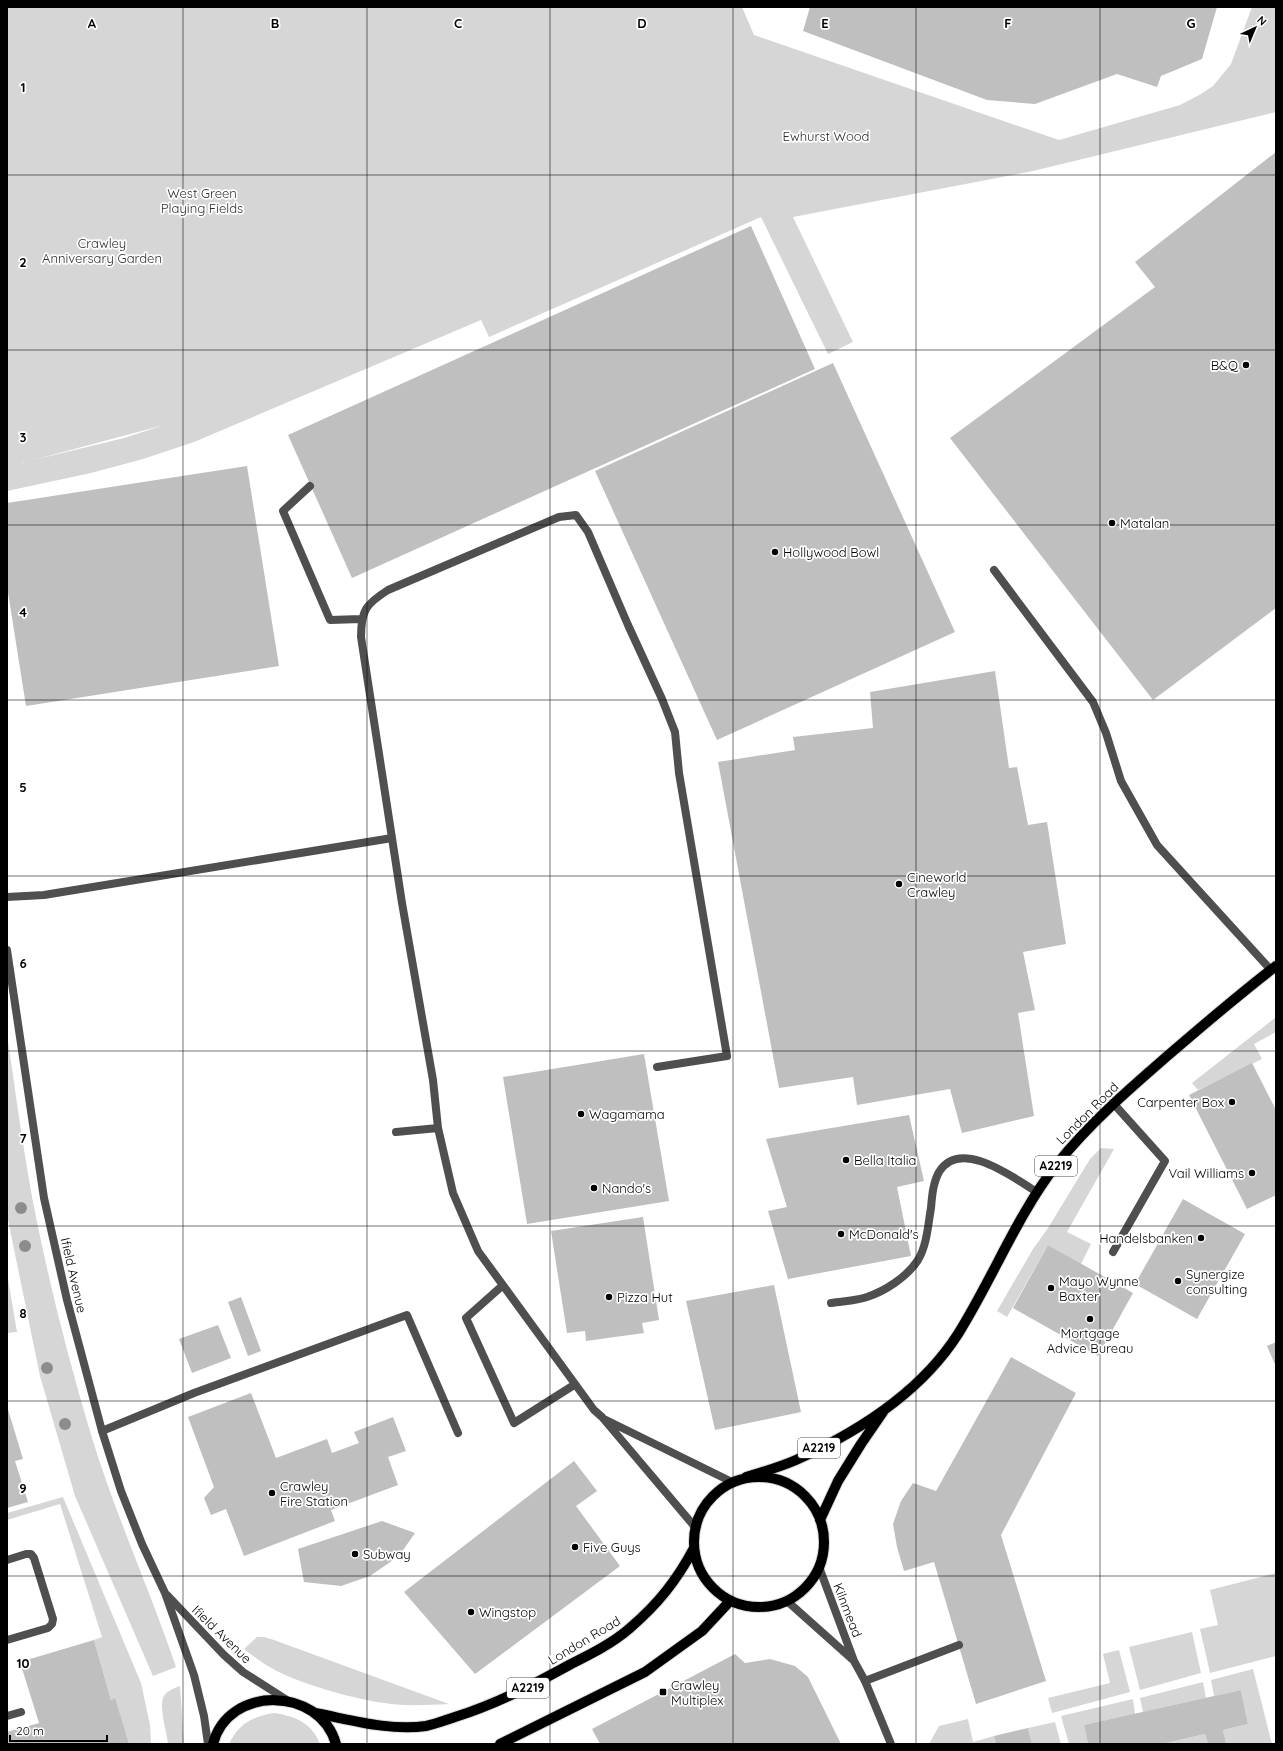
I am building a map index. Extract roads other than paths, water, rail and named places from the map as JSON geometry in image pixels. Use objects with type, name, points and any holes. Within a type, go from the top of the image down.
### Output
[{"type":"main road","name":"London Road","points":[[746,1477],[795,1460],[842,1436],[886,1408],[912,1388],[942,1356],[958,1333],[1037,1192],[1056,1165],[1079,1137],[1113,1103],[1186,1039],[1273,968]]},
{"type":"main road","name":"London Road","points":[[820,1520],[838,1481],[886,1408]]},
{"type":"main road","name":"A2219","points":[[762,1476],[781,1480],[798,1490],[810,1502],[820,1520],[824,1536],[819,1567],[811,1581],[800,1592],[787,1601],[759,1607],[730,1601],[708,1583],[698,1566],[694,1548],[695,1527],[702,1509],[712,1496],[732,1482],[746,1477],[762,1476]]},
{"type":"main road","name":"London Road","points":[[315,1713],[388,1727],[427,1726],[478,1710],[522,1691],[603,1647],[629,1630],[670,1588],[694,1548]]},
{"type":"main road","points":[[500,1744],[645,1672],[702,1631],[730,1601]]},
{"type":"main road","name":"A2219","points":[[212,1744],[223,1724],[236,1712],[252,1703],[269,1699],[287,1700],[303,1706],[315,1713],[327,1726],[336,1744]]},
{"type":"street","points":[[310,486],[283,512],[330,620],[361,619]]},
{"type":"street","points":[[657,1067],[727,1056],[679,773],[675,732],[662,699],[588,532],[576,515],[559,517],[388,590],[370,601],[361,619],[361,637],[392,838],[433,1080],[438,1128],[453,1193],[478,1251],[502,1286],[594,1410],[602,1417],[695,1527]]},
{"type":"street","points":[[994,570],[1093,702],[1106,733],[1121,781],[1157,845],[1273,968]]},
{"type":"street","points":[[7,897],[44,895],[392,838]]},
{"type":"street","name":"Ifield Avenue","points":[[7,950],[44,1198],[67,1300],[102,1431],[121,1491],[142,1544],[165,1593],[194,1675],[204,1716],[208,1744]]},
{"type":"street","points":[[1113,1103],[1165,1161],[1113,1252]]},
{"type":"street","points":[[396,1132],[438,1128]]},
{"type":"street","points":[[831,1303],[866,1297],[885,1289],[905,1275],[918,1260],[926,1238],[934,1185],[939,1172],[950,1161],[969,1158],[994,1166],[1037,1192]]},
{"type":"street","points":[[502,1286],[466,1318],[514,1423],[574,1385]]},
{"type":"street","points":[[102,1431],[194,1393],[406,1315],[458,1433]]},
{"type":"street","points":[[602,1417],[732,1482]]},
{"type":"street","points":[[7,1560],[26,1554],[31,1554],[34,1558],[53,1619],[52,1624],[48,1628],[7,1640]]},
{"type":"street","name":"Kilnmead","points":[[819,1567],[854,1661],[865,1681],[892,1744]]},
{"type":"street","name":"Ifield Avenue","points":[[165,1593],[224,1655],[243,1672],[287,1700]]},
{"type":"street","name":"Kilnmead","points":[[787,1601],[854,1661]]},
{"type":"street","points":[[865,1681],[959,1645]]},
{"type":"street","points":[[7,1716],[21,1712]]},
{"type":"place","name":"B&Q","points":[[1246,365]]},
{"type":"place","name":"Matalan","points":[[1112,523]]},
{"type":"place","name":"Hollywood Bowl","points":[[775,552]]},
{"type":"place","name":"Cineworld Crawley","points":[[899,884]]},
{"type":"place","name":"Carpenter Box","points":[[1232,1102]]},
{"type":"place","name":"Wagamama","points":[[581,1114]]},
{"type":"place","name":"Bella Italia","points":[[846,1160]]},
{"type":"place","name":"Vail Williams","points":[[1252,1173]]},
{"type":"place","name":"Nando's","points":[[594,1188]]},
{"type":"place","name":"McDonald's","points":[[841,1234]]},
{"type":"place","name":"Handelsbanken","points":[[1201,1238]]},
{"type":"place","name":"Synergize consulting","points":[[1178,1281]]},
{"type":"place","name":"Mayo Wynne Baxter","points":[[1051,1288]]},
{"type":"place","name":"Pizza Hut","points":[[609,1297]]},
{"type":"place","name":"Mortgage Advice Bureau","points":[[1090,1319]]},
{"type":"place","name":"Crawley Fire Station","points":[[272,1493]]},
{"type":"place","name":"Five Guys","points":[[575,1547]]},
{"type":"place","name":"Subway","points":[[355,1554]]},
{"type":"place","name":"Wingstop","points":[[471,1612]]},
{"type":"place","name":"Crawley Multiplex","points":[[663,1692]]},
{"type":"park label","name":"Ewhurst Wood","points":[[826,136]]},
{"type":"park label","name":"West Green Playing Fields","points":[[202,200]]},
{"type":"park label","name":"Crawley Anniversary Garden","points":[[102,250]]}]
